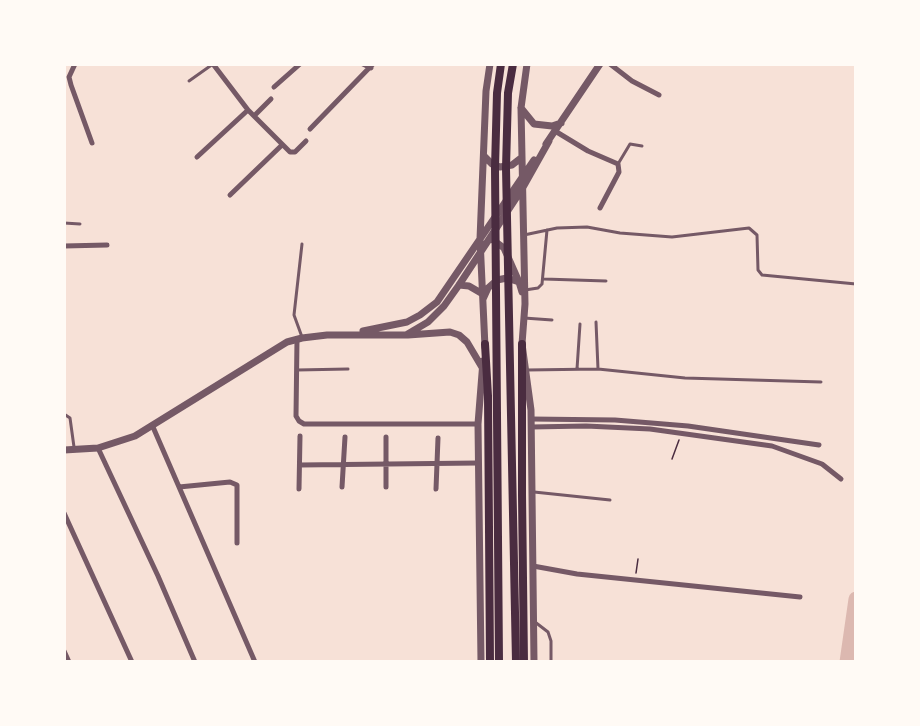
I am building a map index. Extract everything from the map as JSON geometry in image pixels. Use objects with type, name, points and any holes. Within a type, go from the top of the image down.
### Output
[{"type":"main road","points":[[499,662],[495,168],[497,93],[501,64]]},
{"type":"main road","points":[[513,64],[508,93],[506,168],[516,662]]},
{"type":"main road","points":[[485,344],[488,396],[490,662]]},
{"type":"main road","points":[[522,344],[524,662]]},
{"type":"street","points":[[75,64],[69,77],[92,143]]},
{"type":"street","points":[[213,64],[248,110],[282,145],[293,153],[306,141]]},
{"type":"street","points":[[274,87],[300,64]]},
{"type":"street","points":[[363,64],[372,66]]},
{"type":"street","points":[[481,662],[478,424],[485,344],[480,239],[486,91],[490,64]]},
{"type":"street","points":[[527,64],[521,108],[525,300],[522,344],[527,370],[531,423],[534,662]]},
{"type":"street","points":[[406,335],[428,322],[444,306],[522,189],[593,70],[600,64]]},
{"type":"street","points":[[610,64],[632,81],[659,95]]},
{"type":"street","points":[[309,129],[372,66]]},
{"type":"street","points":[[254,116],[271,99]]},
{"type":"street","points":[[521,108],[534,124],[552,126],[561,123]]},
{"type":"street","points":[[197,157],[248,110]]},
{"type":"street","points":[[555,131],[588,151],[618,165],[619,172],[600,208]]},
{"type":"street","points":[[349,334],[407,322],[437,302],[521,177],[549,141]]},
{"type":"street","points":[[230,195],[282,145]]},
{"type":"street","points":[[484,156],[492,164],[500,167],[512,165],[521,158]]},
{"type":"street","points":[[480,239],[490,237],[504,248],[525,300]]},
{"type":"street","points":[[64,246],[107,245]]},
{"type":"street","points":[[481,297],[497,280],[507,278],[519,282]]},
{"type":"street","points":[[459,285],[470,285],[481,297]]},
{"type":"street","points":[[64,450],[98,448],[135,436],[153,427],[287,342],[300,338],[349,334],[406,335],[450,332],[459,334],[467,342],[483,369]]},
{"type":"street","points":[[300,338],[296,416],[304,424],[478,424]]},
{"type":"street","points":[[531,423],[615,420],[688,426],[819,445]]},
{"type":"street","points":[[531,423],[682,433],[772,446],[822,465],[841,478]]},
{"type":"street","points":[[153,427],[255,662]]},
{"type":"street","points":[[299,489],[300,436]]},
{"type":"street","points":[[342,486],[345,437]]},
{"type":"street","points":[[386,437],[386,487]]},
{"type":"street","points":[[436,489],[438,438]]},
{"type":"street","points":[[98,448],[195,662]]},
{"type":"street","points":[[300,465],[478,463]]},
{"type":"street","points":[[179,487],[230,482],[237,485],[237,543]]},
{"type":"street","points":[[64,513],[132,662]]},
{"type":"street","points":[[533,566],[577,574],[800,597]]},
{"type":"street","points":[[64,651],[69,662]]},
{"type":"lane","points":[[189,81],[213,64]]},
{"type":"lane","points":[[618,165],[630,144],[642,147]]},
{"type":"lane","points":[[64,223],[80,224]]},
{"type":"lane","points":[[523,235],[547,230],[586,227],[620,233],[672,237],[749,228],[757,235],[758,270],[762,275],[855,284]]},
{"type":"lane","points":[[524,290],[538,288],[544,279],[547,230]]},
{"type":"lane","points":[[300,338],[294,315],[302,244]]},
{"type":"lane","points":[[544,279],[606,281]]},
{"type":"lane","points":[[524,318],[552,320]]},
{"type":"lane","points":[[596,322],[598,369]]},
{"type":"lane","points":[[577,369],[580,324]]},
{"type":"lane","points":[[297,370],[348,369]]},
{"type":"lane","points":[[527,370],[598,369],[685,378],[821,382]]},
{"type":"lane","points":[[64,414],[70,418],[74,449]]},
{"type":"lane","points":[[532,492],[610,500]]},
{"type":"lane","points":[[534,621],[548,632],[551,641],[550,662]]},
{"type":"path","points":[[672,459],[682,433]]},
{"type":"path","points":[[635,579],[638,559]]},
{"type":"waterway","points":[[847,662],[856,599]]}]
